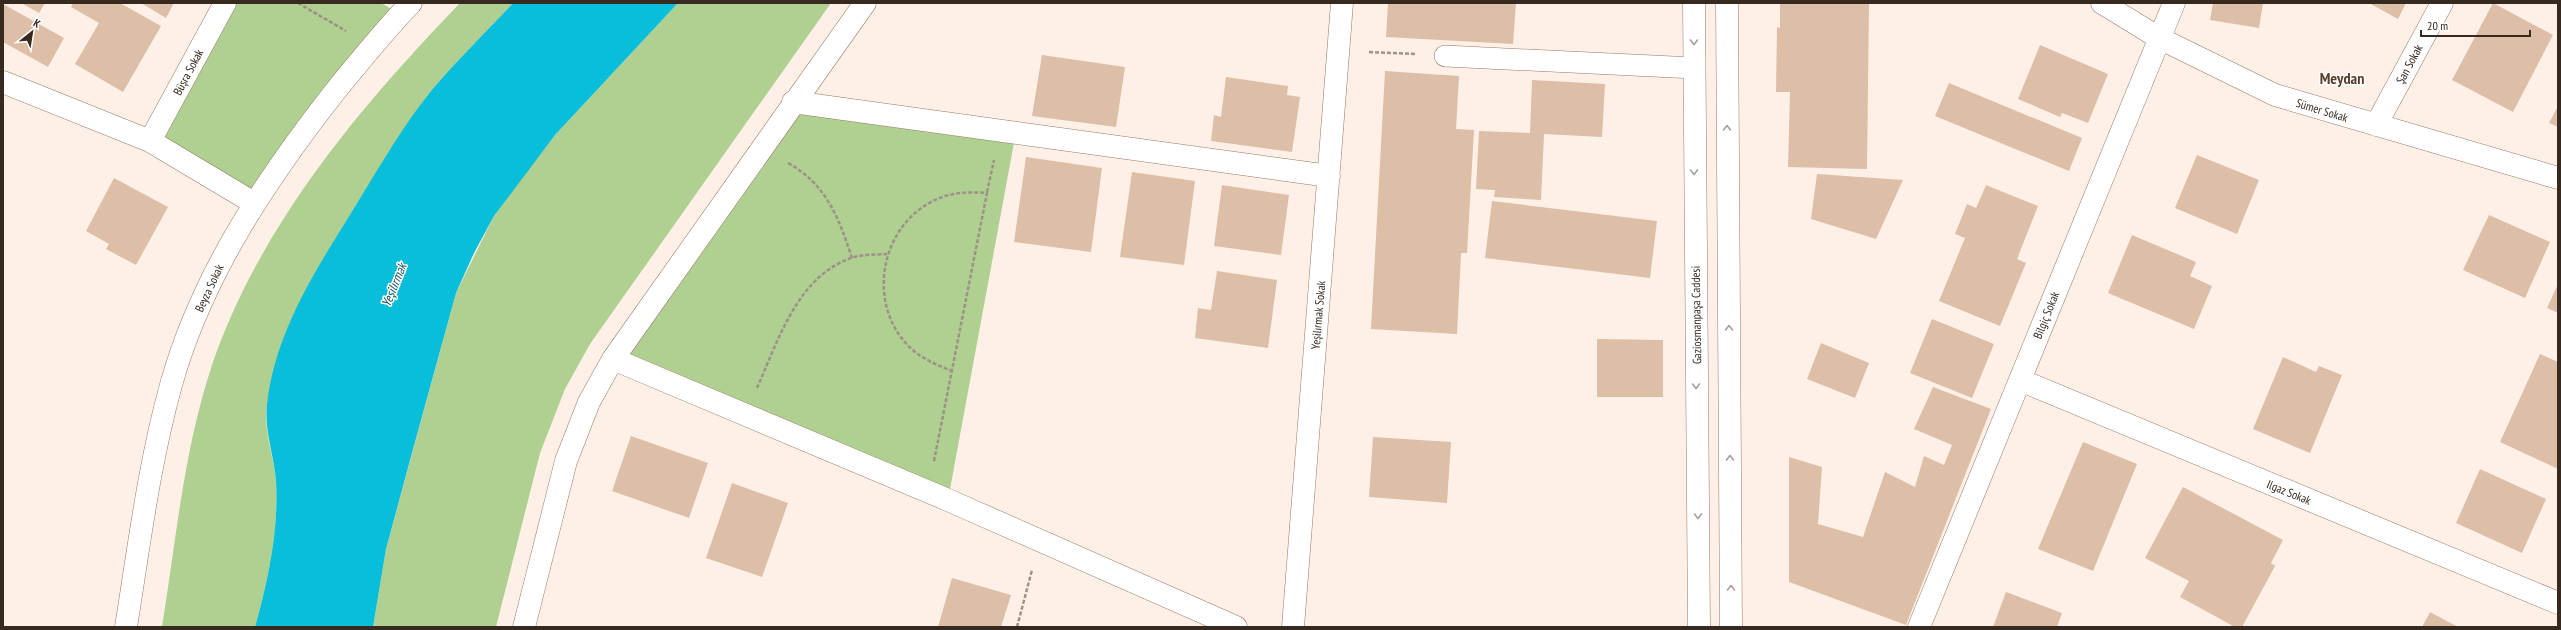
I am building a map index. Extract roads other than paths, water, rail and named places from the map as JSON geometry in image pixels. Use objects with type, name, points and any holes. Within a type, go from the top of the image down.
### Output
[{"type":"street","name":"Büşra Sokak","points":[[150,141],[225,3]]},
{"type":"street","name":"Beyza Sokak","points":[[126,627],[156,451],[171,385],[180,355],[206,293],[254,203],[307,127],[372,46],[411,3]]},
{"type":"street","points":[[524,627],[566,461],[589,402],[613,359],[793,102],[865,3]]},
{"type":"street","name":"Yeşilırmak Sokak","points":[[1293,627],[1342,3]]},
{"type":"street","name":"Gaziosmanpaşa Caddesi","points":[[1694,3],[1698,627]]},
{"type":"street","points":[[1726,3],[1731,627]]},
{"type":"street","name":"Sümer Sokak","points":[[2102,3],[2159,38],[2275,95],[2558,178]]},
{"type":"street","name":"Bilgiç Sokak","points":[[1919,627],[2174,3]]},
{"type":"street","name":"Şan Sokak","points":[[2376,125],[2442,3]]},
{"type":"street","points":[[3,82],[150,141],[254,203]]},
{"type":"street","points":[[793,102],[1329,176]]},
{"type":"street","points":[[613,359],[927,491],[1236,627]]},
{"type":"street","name":"Ilgaz Sokak","points":[[2020,380],[2558,603]]},
{"type":"lane","points":[[1445,56],[1694,68]]},
{"type":"water","name":"Yeşilırmak","points":[[513,3],[678,3],[555,135],[494,216],[474,253],[456,293],[386,549],[373,627],[255,627],[272,555],[276,518],[276,481],[268,433],[266,414],[267,404],[272,376],[290,322],[329,248],[412,116],[431,91],[461,57]]},
{"type":"district","name":"Meydan","points":[[2342,78]]}]
